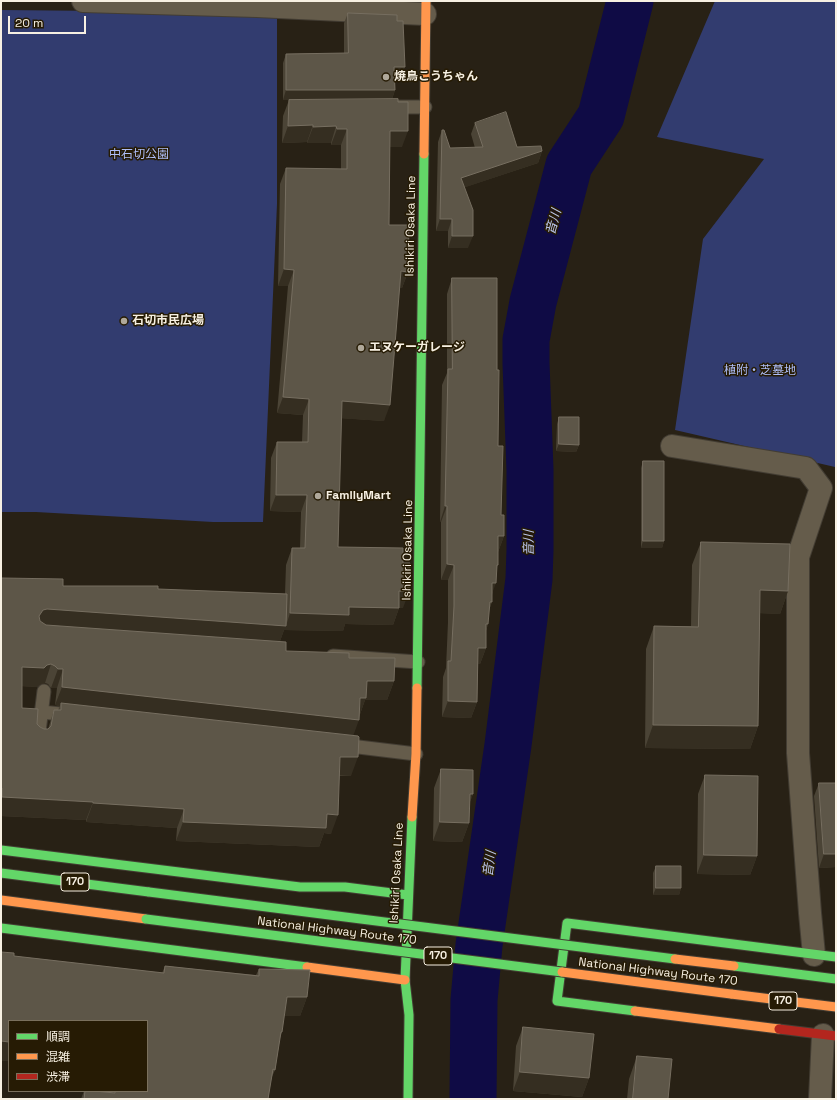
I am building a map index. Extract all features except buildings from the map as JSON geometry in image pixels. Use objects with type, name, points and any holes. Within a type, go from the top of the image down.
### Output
[{"type":"main road","name":"Ishikiri Osaka Line","points":[[408,1099],[409,1014],[405,980],[416,754],[418,662],[426,7]]},
{"type":"main road","points":[[1,850],[300,887],[345,887],[408,895]]},
{"type":"main road","name":"National Highway Route 170","points":[[1,873],[836,979]]},
{"type":"main road","name":"National Highway Route 170","points":[[1,900],[836,1007]]},
{"type":"main road","name":"170","points":[[814,955],[567,923],[557,1001],[829,1036]]},
{"type":"main road","points":[[1,928],[405,980]]},
{"type":"main road","points":[[814,955],[836,957]]},
{"type":"street","points":[[83,1],[426,7]]},
{"type":"street","points":[[672,446],[806,468],[821,488],[798,557],[798,753],[814,955]]},
{"type":"street","points":[[820,1099],[829,1036]]},
{"type":"lane","points":[[378,108],[425,107]]},
{"type":"lane","points":[[324,655],[418,662]]},
{"type":"lane","points":[[38,740],[44,690]]},
{"type":"lane","points":[[42,712],[82,716]]},
{"type":"lane","points":[[328,744],[416,754]]},
{"type":"green space","name":"植附・芝墓地","points":[[715,1],[836,1],[835,467],[675,430],[703,239],[764,159],[657,137]]},
{"type":"green space","name":"中石切公園","points":[[1,10],[104,11],[277,17],[277,204],[263,522],[213,522],[36,512],[1,512]]},
{"type":"waterway","name":"音川","points":[[473,1099],[474,1000],[479,945],[508,745],[529,579],[530,470],[526,340],[533,302],[569,165],[601,116],[630,1]]},
{"type":"traffic: fast","points":[[417,688],[424,154]]},
{"type":"traffic: fast","points":[[408,1099],[409,1015],[405,980],[412,817]]},
{"type":"traffic: fast","points":[[1,850],[300,887],[345,887],[408,895]]},
{"type":"traffic: fast","points":[[1,873],[149,892]]},
{"type":"traffic: fast","points":[[149,892],[675,959]]},
{"type":"traffic: fast","points":[[146,919],[562,972]]},
{"type":"traffic: fast","points":[[635,1011],[557,1001],[567,923],[836,957]]},
{"type":"traffic: fast","points":[[1,928],[307,967]]},
{"type":"traffic: fast","points":[[734,966],[836,979]]},
{"type":"traffic: slow","points":[[424,154],[426,1]]},
{"type":"traffic: slow","points":[[412,817],[416,754],[417,688]]},
{"type":"traffic: slow","points":[[1,900],[146,919]]},
{"type":"traffic: slow","points":[[675,959],[734,966]]},
{"type":"traffic: slow","points":[[307,967],[405,980]]},
{"type":"traffic: slow","points":[[562,972],[731,994]]},
{"type":"traffic: slow","points":[[731,994],[836,1007]]},
{"type":"traffic: slow","points":[[635,1011],[779,1029]]},
{"type":"traffic: jam","points":[[779,1029],[836,1036]]},
{"type":"place","name":"焼鳥こうちゃん","points":[[386,77]]},
{"type":"place","name":"石切市民広場","points":[[124,321]]},
{"type":"place","name":"エヌケーガレージ","points":[[361,348]]},
{"type":"place","name":"FamilyMart","points":[[318,496]]}]
